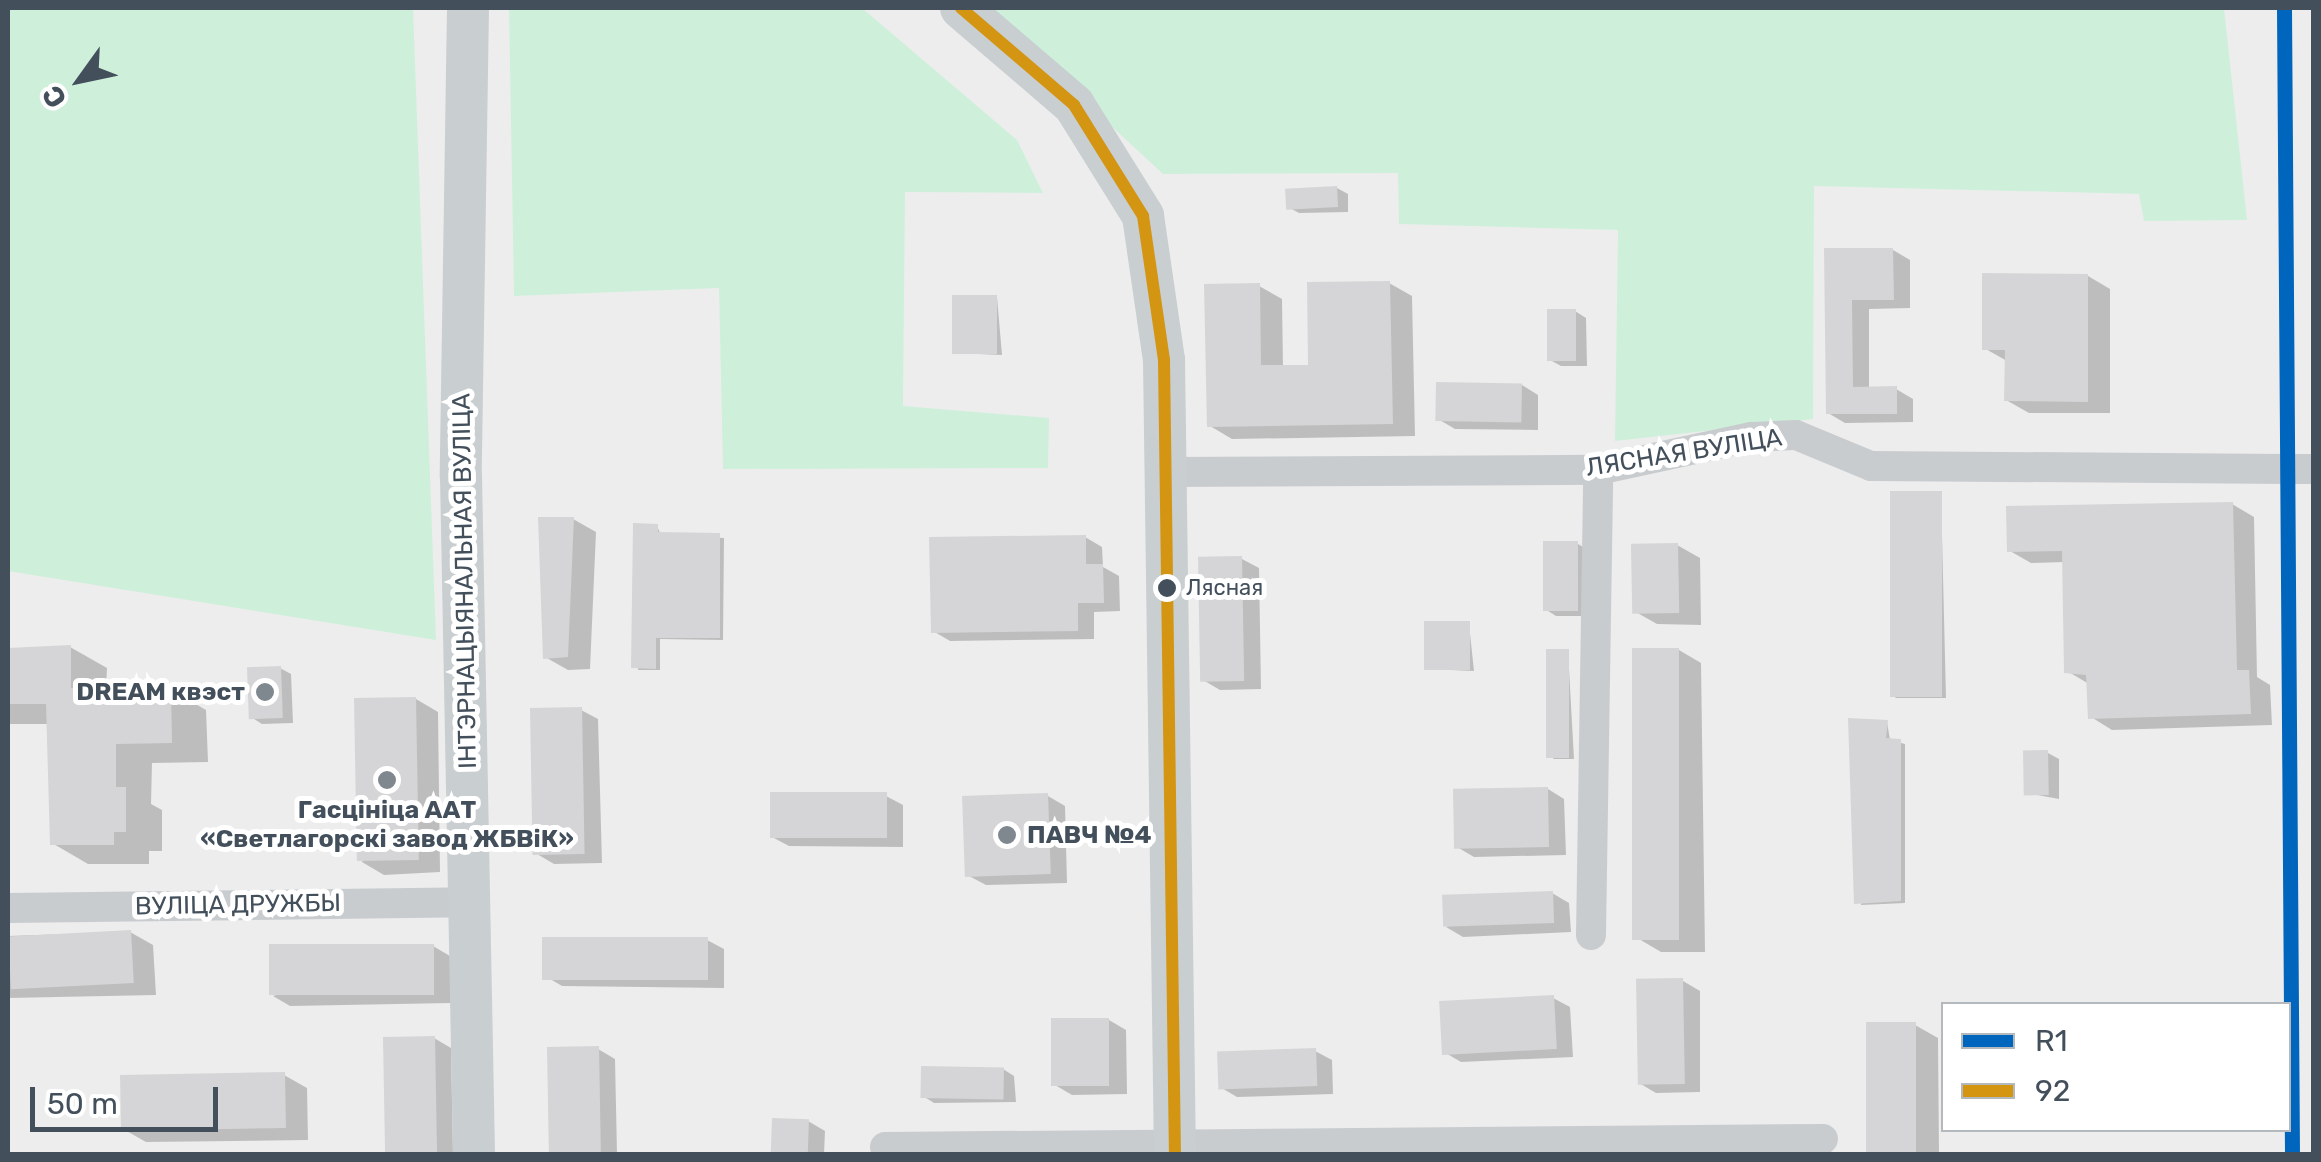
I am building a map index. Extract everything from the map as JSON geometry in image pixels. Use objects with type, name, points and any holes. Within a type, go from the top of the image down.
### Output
[{"type":"street","name":"ІНТЭРНАЦЫЯНАЛЬНАЯ ВУЛІЦА","points":[[468,8],[461,476],[474,1154]]},
{"type":"street","points":[[961,8],[1074,106],[1142,216],[1164,360],[1168,472],[1175,1149]]},
{"type":"street","name":"ЛЯСНАЯ ВУЛІЦА","points":[[1168,472],[1598,470],[1751,437],[1796,435],[1871,466],[2314,470]]},
{"type":"street","points":[[1592,935],[1598,470]]},
{"type":"street","name":"ВУЛІЦА ДРУЖБЫ","points":[[8,908],[469,902]]},
{"type":"street","points":[[886,1146],[1175,1149],[1823,1139]]},
{"type":"green space","points":[[8,8],[413,8],[436,640],[8,571]]},
{"type":"green space","points":[[509,8],[862,8],[1017,140],[1043,193],[905,192],[903,406],[1049,418],[1048,468],[723,469],[719,288],[514,296]]},
{"type":"green space","points":[[984,8],[2224,8],[2247,220],[2144,221],[2139,194],[1814,186],[1813,419],[1615,441],[1618,230],[1399,224],[1398,173],[1163,174]]},
{"type":"building","points":[[1337,186],[1338,207],[1286,210],[1285,189]]},
{"type":"building","points":[[1824,248],[1893,248],[1894,300],[1852,300],[1853,387],[1897,386],[1897,414],[1826,414]]},
{"type":"building","points":[[1982,273],[2088,274],[2088,402],[2004,401],[2005,350],[1982,350]]},
{"type":"building","points":[[1390,281],[1393,424],[1207,427],[1204,284],[1260,283],[1261,365],[1308,365],[1307,282]]},
{"type":"building","points":[[952,295],[997,295],[997,354],[952,354]]},
{"type":"building","points":[[1547,309],[1576,309],[1576,361],[1547,361]]},
{"type":"building","points":[[1436,382],[1522,384],[1521,422],[1435,421]]},
{"type":"building","points":[[1890,491],[1942,491],[1942,697],[1890,697]]},
{"type":"building","points":[[2233,502],[2237,670],[2249,670],[2251,714],[2088,719],[2086,675],[2064,673],[2062,551],[2007,552],[2006,506]]},
{"type":"building","points":[[538,517],[574,517],[568,657],[543,659]]},
{"type":"building","points":[[633,523],[658,524],[658,532],[720,533],[720,638],[656,638],[656,669],[631,668]]},
{"type":"building","points":[[1086,535],[1086,564],[1103,564],[1104,603],[1078,603],[1078,631],[931,633],[929,537]]},
{"type":"building","points":[[1543,541],[1578,541],[1578,611],[1543,611]]},
{"type":"building","points":[[1678,543],[1679,613],[1632,614],[1631,544]]},
{"type":"building","points":[[1242,556],[1244,681],[1200,682],[1198,557]]},
{"type":"building","points":[[1424,621],[1470,621],[1470,670],[1424,670]]},
{"type":"building","points":[[71,645],[71,688],[171,686],[172,743],[116,744],[116,787],[126,787],[126,832],[114,832],[114,845],[50,845],[46,704],[8,704],[8,648]]},
{"type":"building","points":[[1632,648],[1679,648],[1679,940],[1632,940]]},
{"type":"building","points":[[1546,649],[1569,649],[1569,758],[1546,758]]},
{"type":"building","name":"DREAM квэст","points":[[281,666],[283,718],[249,719],[247,667]]},
{"type":"building","name":"Гасцініца ААТ «Светлагорскі завод ЖБВіК»","points":[[416,697],[419,860],[357,861],[354,698]]},
{"type":"building","points":[[582,707],[585,854],[533,855],[530,708]]},
{"type":"building","points":[[1848,718],[1888,720],[1886,738],[1901,739],[1901,901],[1854,904]]},
{"type":"building","points":[[2023,750],[2048,750],[2049,795],[2024,795]]},
{"type":"building","points":[[1548,787],[1549,847],[1454,849],[1453,789]]},
{"type":"building","points":[[770,792],[887,792],[887,838],[770,838]]},
{"type":"building","name":"ПАВЧ №4","points":[[1048,793],[1051,874],[965,877],[962,796]]},
{"type":"building","points":[[1553,891],[1554,923],[1443,927],[1442,895]]},
{"type":"building","points":[[131,930],[134,983],[11,989],[8,936]]},
{"type":"building","points":[[542,937],[708,937],[708,980],[542,980]]},
{"type":"building","points":[[269,944],[434,944],[434,995],[269,995]]},
{"type":"building","points":[[1683,978],[1685,1084],[1638,1085],[1636,979]]},
{"type":"building","points":[[1554,995],[1557,1049],[1442,1055],[1439,1001]]},
{"type":"building","points":[[1051,1018],[1109,1018],[1109,1086],[1051,1086]]},
{"type":"building","points":[[1866,1022],[1916,1022],[1916,1154],[1866,1154]]},
{"type":"building","points":[[435,1036],[437,1154],[385,1154],[383,1037]]},
{"type":"building","points":[[599,1046],[601,1154],[549,1154],[547,1047]]},
{"type":"building","points":[[1316,1048],[1317,1086],[1218,1089],[1217,1051]]},
{"type":"building","points":[[921,1066],[1004,1067],[1003,1099],[920,1098]]},
{"type":"building","points":[[285,1072],[286,1128],[121,1131],[120,1075]]},
{"type":"building","points":[[772,1118],[809,1119],[808,1154],[771,1154]]},
{"type":"transit line","name":"92","points":[[961,8],[1074,105],[1143,216],[1164,360],[1175,1154]]},
{"type":"transit line","name":"R1","points":[[2284,8],[2291,1002]]},
{"type":"transit line","name":"R1","points":[[2291,1011],[2292,1154]]},
{"type":"place","name":"Лясная","points":[[1167,588]]},
{"type":"place","name":"DREAM квэст","points":[[265,692]]},
{"type":"place","name":"Гасцініца ААТ «Светлагорскі завод ЖБВіК»","points":[[387,780]]},
{"type":"place","name":"ПАВЧ №4","points":[[1007,835]]}]
